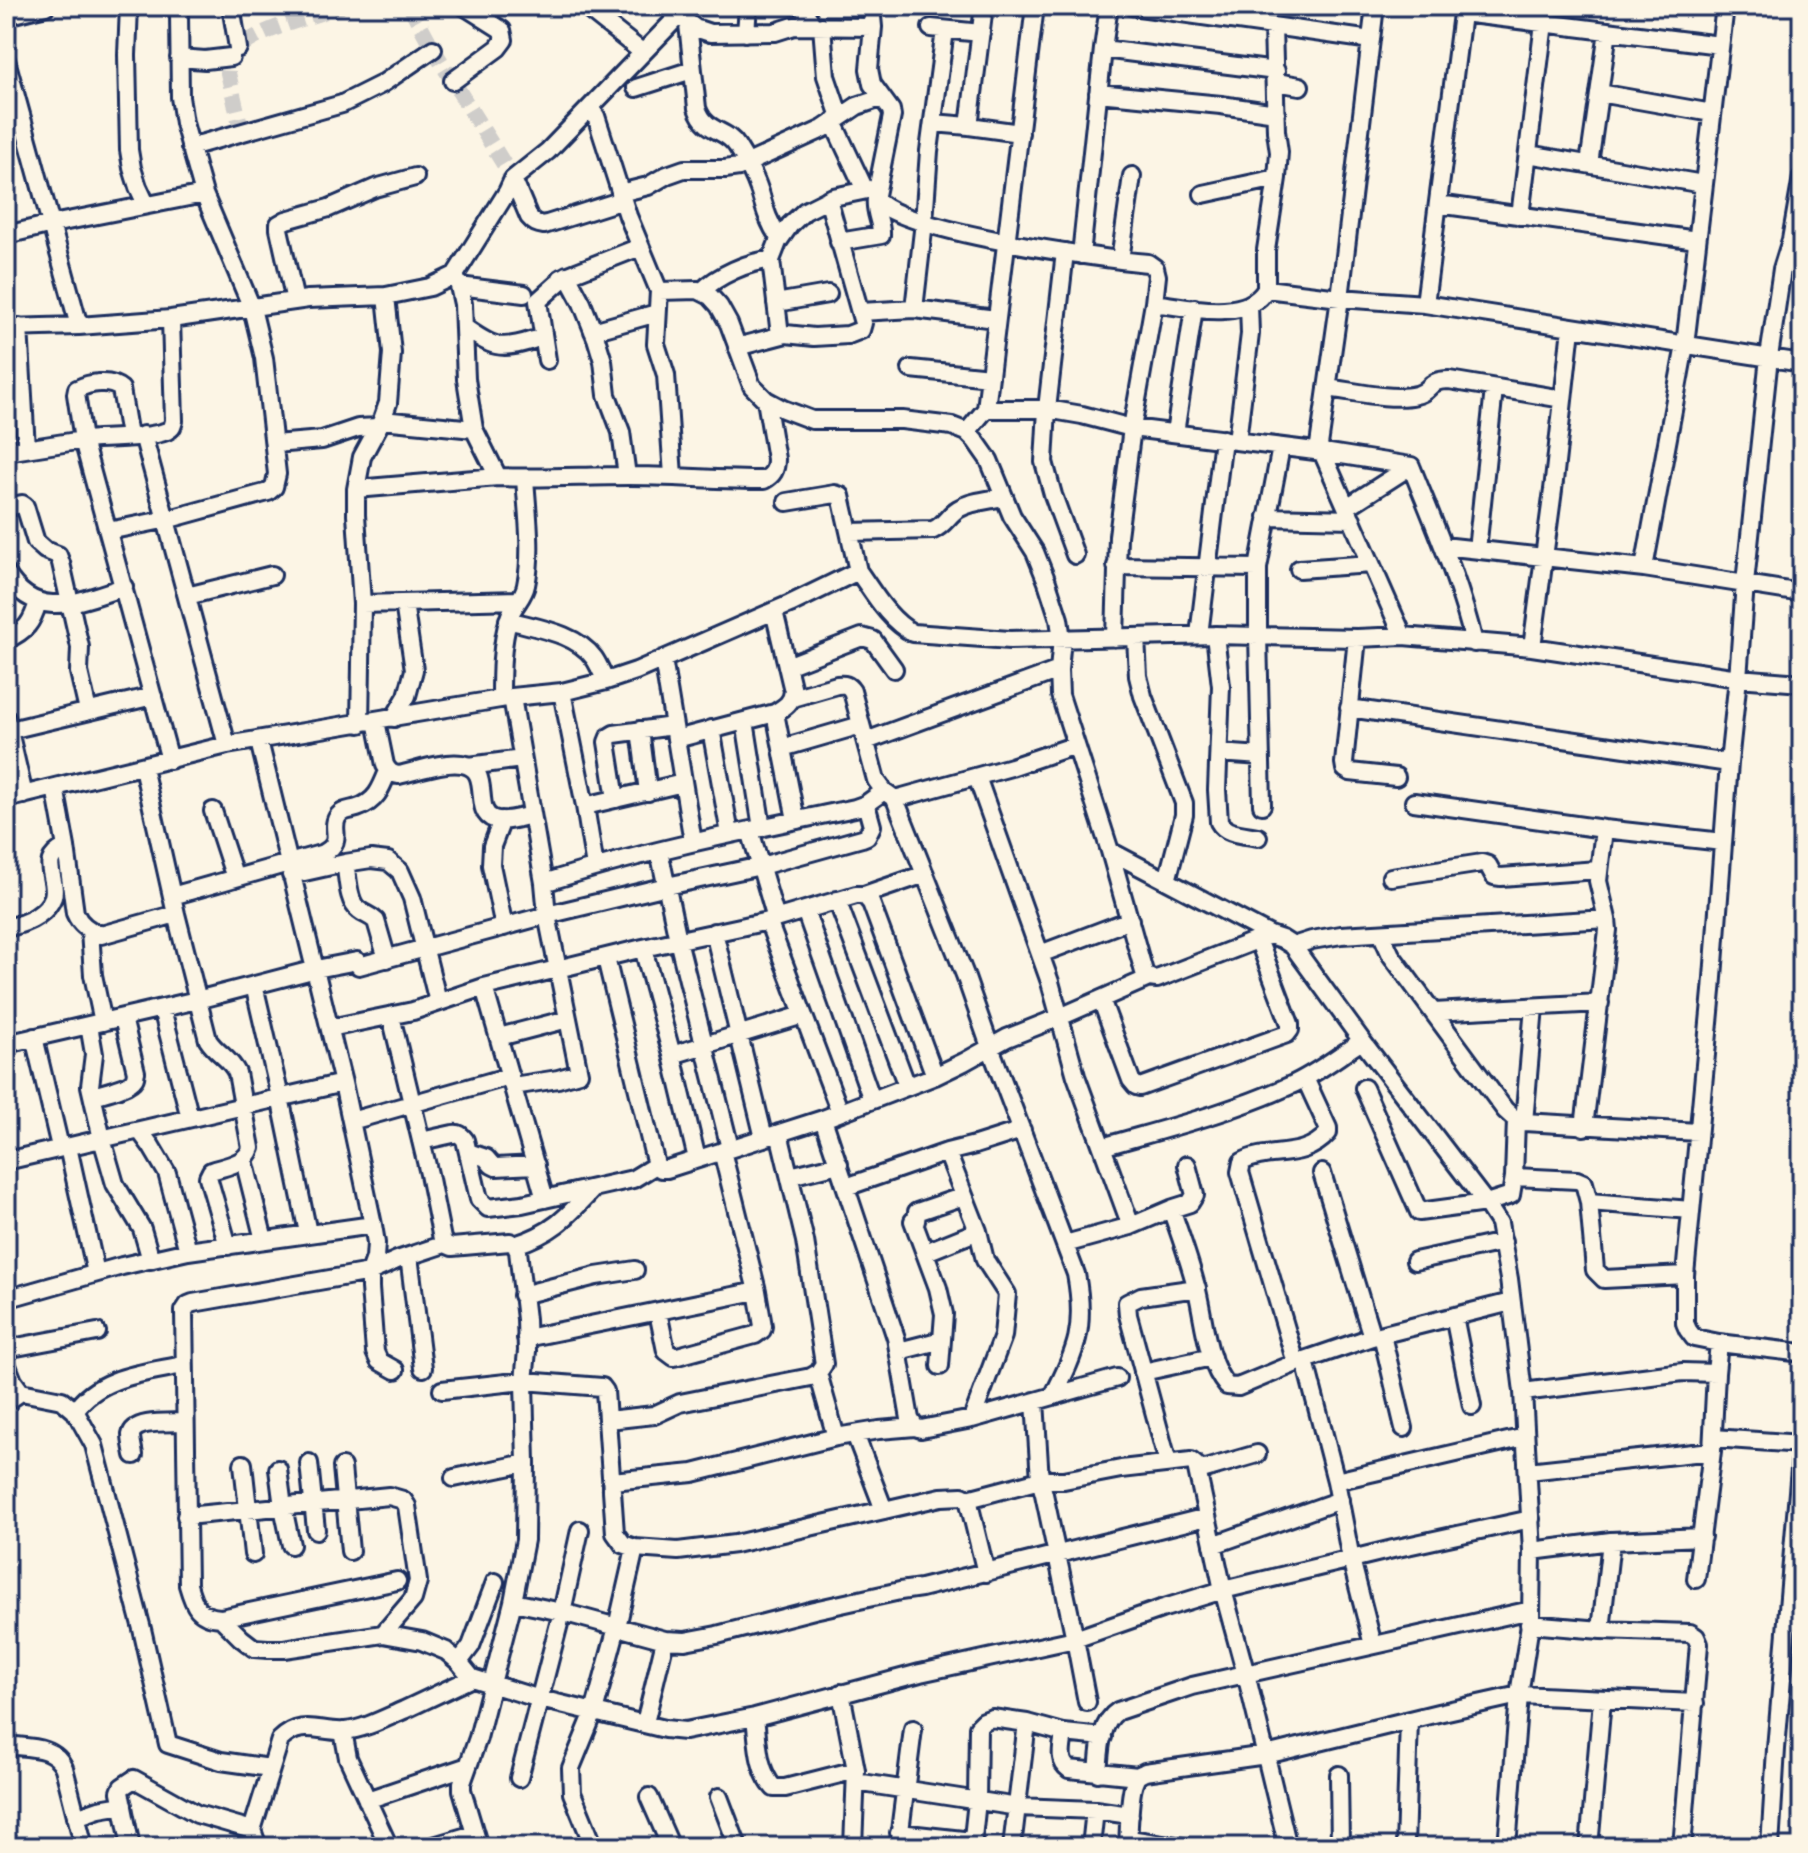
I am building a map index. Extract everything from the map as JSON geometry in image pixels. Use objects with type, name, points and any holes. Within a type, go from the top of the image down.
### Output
[{"type":"street","points":[[6,16],[46,6]]},
{"type":"street","points":[[129,6],[129,150],[132,168],[146,204]]},
{"type":"street","points":[[108,531],[268,492],[274,487],[277,474],[264,358],[252,308],[204,194],[190,147],[180,97],[179,14],[172,6]]},
{"type":"street","points":[[179,58],[205,60],[235,52],[231,6]]},
{"type":"street","points":[[453,81],[498,48],[504,40],[502,30],[464,6]]},
{"type":"street","points":[[584,6],[642,52]]},
{"type":"street","points":[[746,33],[748,6]]},
{"type":"street","points":[[802,6],[818,26],[836,120],[883,208],[1006,243],[1148,263],[1155,268],[1154,303],[1132,428],[1116,566],[1115,638]]},
{"type":"street","points":[[839,242],[881,235],[873,192],[892,116],[872,84],[869,69],[873,27],[871,6]]},
{"type":"street","points":[[969,126],[984,6]]},
{"type":"street","points":[[967,432],[986,409],[1035,6]]},
{"type":"street","points":[[1075,555],[1047,475],[1044,448],[1047,409],[1109,6]]},
{"type":"street","points":[[1132,6],[1207,11],[1273,27],[1371,40]]},
{"type":"street","points":[[1375,6],[1319,445],[1403,636]]},
{"type":"street","points":[[1644,568],[1685,345],[1725,6]]},
{"type":"street","points":[[1425,304],[1463,10],[1720,45]]},
{"type":"street","points":[[498,477],[474,429],[457,280],[513,179],[548,151],[642,52],[685,15]]},
{"type":"street","points":[[685,15],[710,33],[775,32],[794,26],[873,27]]},
{"type":"street","points":[[685,15],[699,115],[708,126],[733,141],[756,182],[770,224],[780,239]]},
{"type":"street","points":[[1520,216],[1544,23]]},
{"type":"street","points":[[1154,303],[1237,310],[1255,302],[1266,289],[1266,250],[1279,152],[1273,27]]},
{"type":"street","points":[[914,309],[933,123],[938,29],[981,33]]},
{"type":"street","points":[[1589,164],[1608,31]]},
{"type":"street","points":[[190,147],[342,104],[382,84],[433,49]]},
{"type":"street","points":[[1103,49],[1276,77],[1300,86]]},
{"type":"street","points":[[6,60],[9,88],[52,224],[79,326]]},
{"type":"street","points":[[636,88],[692,70]]},
{"type":"street","points":[[1098,93],[1276,113]]},
{"type":"street","points":[[1599,93],[1712,113]]},
{"type":"street","points":[[513,179],[529,217],[544,225],[621,197],[684,169],[725,169],[746,164],[815,133],[857,106],[881,98]]},
{"type":"street","points":[[590,108],[596,116],[621,197],[659,291],[656,344],[666,375],[673,476]]},
{"type":"street","points":[[933,123],[1020,133]]},
{"type":"street","points":[[1528,154],[1703,184]]},
{"type":"street","points":[[1120,260],[1132,176]]},
{"type":"street","points":[[295,301],[279,224],[329,208],[375,188],[415,177]]},
{"type":"street","points":[[1802,177],[1791,240],[1782,269],[1769,357],[1745,583],[1685,1275],[1685,1323],[1694,1338],[1802,1353]]},
{"type":"street","points":[[1203,194],[1277,178]]},
{"type":"street","points":[[780,335],[771,260],[780,239],[805,211],[828,199],[841,194],[873,192]]},
{"type":"street","points":[[6,235],[204,194]]},
{"type":"street","points":[[737,347],[793,333],[814,337],[853,334],[861,330],[860,312],[828,199]]},
{"type":"street","points":[[1438,204],[1697,240]]},
{"type":"street","points":[[545,286],[640,247]]},
{"type":"street","points":[[702,291],[720,277],[759,261],[771,260]]},
{"type":"street","points":[[567,275],[603,361],[607,395],[621,432],[627,476]]},
{"type":"street","points":[[547,360],[538,301],[567,275]]},
{"type":"street","points":[[26,448],[14,391],[13,328],[171,319],[295,301],[386,296],[457,280],[524,294]]},
{"type":"street","points":[[1266,289],[1425,304],[1802,363]]},
{"type":"street","points":[[659,291],[702,291],[719,306],[752,386],[766,400],[783,409],[812,420],[902,420],[952,426],[967,432],[975,440],[989,460],[1012,516],[1031,544],[1059,619],[1062,639],[1060,695],[1110,851],[1144,972],[1149,978]]},
{"type":"street","points":[[776,303],[828,294]]},
{"type":"street","points":[[386,296],[392,353],[388,403],[362,457],[356,489],[368,722],[388,771],[399,775],[463,764],[477,773],[488,816],[502,820],[532,815]]},
{"type":"street","points":[[1249,305],[1250,334],[1208,568],[1207,635],[1221,686],[1217,790],[1219,822],[1230,832],[1258,837]]},
{"type":"street","points":[[1175,433],[1194,308]]},
{"type":"street","points":[[860,312],[914,309],[996,319]]},
{"type":"street","points":[[593,331],[657,313]]},
{"type":"street","points":[[6,452],[168,431],[174,421],[171,319]]},
{"type":"street","points":[[464,327],[496,346],[515,346],[533,340]]},
{"type":"street","points":[[1532,647],[1571,328]]},
{"type":"street","points":[[911,369],[990,377]]},
{"type":"street","points":[[1327,388],[1397,397],[1419,395],[1434,381],[1449,380],[1563,399]]},
{"type":"street","points":[[170,760],[83,440],[76,394],[77,389],[87,384],[116,384],[121,389],[165,519],[227,745]]},
{"type":"street","points":[[1477,550],[1494,389]]},
{"type":"street","points":[[356,489],[498,477],[673,476],[764,480],[776,469],[766,400]]},
{"type":"street","points":[[986,409],[1047,409],[1132,428],[1411,466]]},
{"type":"street","points":[[274,444],[322,440],[380,424],[474,429]]},
{"type":"street","points":[[1262,805],[1258,568],[1281,447]]},
{"type":"street","points":[[1267,517],[1350,513],[1411,466]]},
{"type":"street","points":[[1411,466],[1469,618],[1474,643]]},
{"type":"street","points":[[351,1121],[511,1081],[558,1079],[579,1073],[557,969],[502,660],[508,620],[525,591],[527,580],[525,478]]},
{"type":"street","points":[[787,502],[839,494],[843,500],[858,571],[903,628],[913,633],[1010,640],[1207,635],[1403,636],[1532,647],[1738,678],[1802,683]]},
{"type":"street","points":[[850,532],[933,530],[942,526],[962,506],[1004,497]]},
{"type":"street","points":[[6,507],[25,506],[36,542],[58,555],[80,647],[79,672],[88,711]]},
{"type":"street","points":[[1443,546],[1644,568],[1802,593]]},
{"type":"street","points":[[1299,569],[1371,564]]},
{"type":"street","points":[[1116,566],[1258,568]]},
{"type":"street","points":[[6,799],[227,745],[507,698],[562,692],[606,681],[774,611],[858,571]]},
{"type":"street","points":[[6,573],[25,597],[54,605],[124,587]]},
{"type":"street","points":[[187,596],[272,575]]},
{"type":"street","points":[[362,604],[519,600]]},
{"type":"street","points":[[6,640],[27,626],[38,602]]},
{"type":"street","points":[[394,718],[407,696],[414,670],[404,603]]},
{"type":"street","points":[[774,611],[792,698]]},
{"type":"street","points":[[508,620],[568,638],[582,646],[594,659],[606,681]]},
{"type":"street","points":[[787,666],[862,637],[873,640],[894,669]]},
{"type":"street","points":[[1136,637],[1138,676],[1143,696],[1184,803],[1184,815],[1167,881]]},
{"type":"street","points":[[1357,638],[1345,769],[1396,777]]},
{"type":"street","points":[[663,659],[693,842]]},
{"type":"street","points":[[782,748],[864,733],[1059,670]]},
{"type":"street","points":[[616,799],[607,742],[614,734],[640,730],[674,732],[711,729],[775,713],[792,698],[844,684],[849,686],[876,780],[890,795],[925,874],[1076,1274],[1081,1301],[1080,1332],[1068,1367],[1053,1396]]},
{"type":"street","points":[[562,692],[595,867]]},
{"type":"street","points":[[24,795],[7,726],[153,696]]},
{"type":"street","points":[[1349,708],[1729,763]]},
{"type":"street","points":[[775,713],[796,820]]},
{"type":"street","points":[[745,721],[761,866],[772,920],[803,1015],[840,1112]]},
{"type":"street","points":[[711,729],[730,834]]},
{"type":"street","points":[[640,730],[648,792]]},
{"type":"street","points":[[259,741],[343,1083],[373,1225],[376,1243],[370,1288],[375,1352],[379,1361],[395,1370]]},
{"type":"street","points":[[544,883],[693,842],[855,808],[890,795],[977,777],[1076,745]]},
{"type":"street","points":[[1219,753],[1261,756]]},
{"type":"street","points":[[469,766],[522,759]]},
{"type":"street","points":[[143,767],[208,1040],[233,1064],[237,1073],[251,1148],[244,1160],[211,1171],[208,1177],[228,1246]]},
{"type":"street","points":[[290,869],[331,849],[337,837],[336,822],[339,816],[372,801],[378,795],[388,771]]},
{"type":"street","points":[[977,777],[1040,954],[1076,1076],[1131,1226]]},
{"type":"street","points":[[585,806],[683,783]]},
{"type":"street","points":[[55,787],[78,921],[101,935],[176,914]]},
{"type":"street","points":[[1414,802],[1723,842]]},
{"type":"street","points":[[6,1044],[162,1009],[316,969],[387,959],[547,915],[761,866],[867,836],[872,826],[866,804]]},
{"type":"street","points":[[213,811],[235,878]]},
{"type":"street","points":[[502,820],[492,846],[491,865],[504,927]]},
{"type":"street","points":[[1584,1127],[1607,919],[1598,870],[1604,829]]},
{"type":"street","points":[[6,928],[32,920],[46,908],[54,887],[49,870],[51,859],[57,851],[66,847]]},
{"type":"street","points":[[658,1312],[666,1351],[674,1357],[755,1335],[763,1326],[704,1045],[659,851]]},
{"type":"street","points":[[1110,851],[1264,937],[1282,939],[1293,946],[1499,1223],[1523,1392],[1532,1551],[1530,1617],[1519,1695],[1507,1847]]},
{"type":"street","points":[[172,896],[235,878],[290,869],[371,859],[388,861],[400,871],[412,898],[438,1002]]},
{"type":"street","points":[[345,863],[354,905],[376,921],[387,959]]},
{"type":"street","points":[[1391,877],[1482,863],[1488,865],[1494,876],[1501,877],[1598,870]]},
{"type":"street","points":[[330,1028],[413,1011],[484,987],[557,969],[772,920],[864,895],[925,874]]},
{"type":"street","points":[[864,895],[871,903],[935,1076]]},
{"type":"street","points":[[837,900],[907,1086]]},
{"type":"street","points":[[805,910],[872,1100]]},
{"type":"street","points":[[1293,946],[1326,937],[1607,919]]},
{"type":"street","points":[[1040,954],[1130,920]]},
{"type":"street","points":[[90,931],[96,1024],[91,1079],[93,1096],[115,1184],[142,1229],[151,1260]]},
{"type":"street","points":[[608,1420],[654,1415],[680,1403],[811,1377],[824,1364],[805,1241],[790,1176],[772,1136],[738,1035],[714,932]]},
{"type":"street","points":[[1381,933],[1391,955],[1505,1110],[1520,1121],[1698,1132]]},
{"type":"street","points":[[606,958],[656,1165],[667,1169],[823,1119],[935,1076],[1007,1038],[1149,978],[1157,979],[1264,937]]},
{"type":"street","points":[[1101,999],[1131,1080],[1140,1087],[1287,1034],[1290,1024],[1264,937]]},
{"type":"street","points":[[643,948],[697,1159]]},
{"type":"street","points":[[254,985],[308,1233]]},
{"type":"street","points":[[484,987],[545,1199]]},
{"type":"street","points":[[1434,1012],[1600,1003]]},
{"type":"street","points":[[1364,1088],[1419,1212],[1486,1203],[1511,1195],[1534,1007]]},
{"type":"street","points":[[162,1009],[190,1118]]},
{"type":"street","points":[[672,1055],[803,1015]]},
{"type":"street","points":[[391,1016],[442,1239],[452,1247],[510,1242],[515,1245],[526,1338],[525,1540],[513,1602],[478,1738],[462,1783],[476,1841],[430,1847]]},
{"type":"street","points":[[93,1096],[129,1084],[135,1078],[123,1018]]},
{"type":"street","points":[[499,1037],[568,1019]]},
{"type":"street","points":[[34,1037],[96,1273]]},
{"type":"street","points":[[1102,1147],[1214,1114],[1288,1087],[1362,1041]]},
{"type":"street","points":[[1305,1078],[1328,1133],[1315,1144],[1296,1152],[1250,1158],[1242,1162],[1240,1172],[1336,1481],[1351,1559],[1373,1645]]},
{"type":"street","points":[[6,1161],[343,1083]]},
{"type":"street","points":[[823,1119],[896,1338],[910,1419],[915,1427]]},
{"type":"street","points":[[846,1187],[1022,1130]]},
{"type":"street","points":[[140,1131],[167,1173],[188,1251]]},
{"type":"street","points":[[421,1141],[458,1133],[465,1140],[479,1199],[488,1208],[633,1179],[656,1165]]},
{"type":"street","points":[[468,1152],[486,1158],[496,1167],[536,1165]]},
{"type":"street","points":[[947,1152],[978,1231],[985,1260],[1007,1294],[1003,1336],[972,1419]]},
{"type":"street","points":[[244,1160],[264,1240]]},
{"type":"street","points":[[790,1176],[839,1164]]},
{"type":"street","points":[[1065,1244],[1131,1226],[1190,1203],[1195,1195],[1187,1165]]},
{"type":"street","points":[[1322,1173],[1377,1336],[1404,1428]]},
{"type":"street","points":[[1514,1177],[1581,1181],[1589,1202],[1595,1270],[1604,1279],[1685,1275]]},
{"type":"street","points":[[515,1245],[548,1232],[568,1217],[594,1188]]},
{"type":"street","points":[[940,1366],[944,1314],[926,1252],[913,1221],[916,1221],[917,1212],[964,1196]]},
{"type":"street","points":[[1589,1202],[1691,1210]]},
{"type":"street","points":[[1171,1209],[1197,1288],[1212,1357],[1220,1378],[1227,1386],[1238,1387],[1377,1336],[1511,1302]]},
{"type":"street","points":[[6,1299],[188,1251],[373,1225]]},
{"type":"street","points":[[926,1252],[978,1231]]},
{"type":"street","points":[[1415,1261],[1503,1242]]},
{"type":"street","points":[[397,1581],[221,1618],[210,1618],[200,1612],[188,1585],[182,1318],[188,1305],[370,1272],[445,1244]]},
{"type":"street","points":[[409,1256],[423,1368]]},
{"type":"street","points":[[522,1295],[596,1276],[635,1270]]},
{"type":"street","points":[[1168,1463],[1127,1303],[1141,1296],[1197,1288]]},
{"type":"street","points":[[526,1338],[757,1291]]},
{"type":"street","points":[[1454,1316],[1472,1406]]},
{"type":"street","points":[[6,1349],[97,1332]]},
{"type":"street","points":[[899,1351],[942,1340]]},
{"type":"street","points":[[1696,1579],[1712,1444],[1719,1343]]},
{"type":"street","points":[[1143,1372],[1212,1357]]},
{"type":"street","points":[[6,1363],[21,1392],[62,1400],[75,1411],[94,1445],[168,1744],[221,1761],[270,1768]]},
{"type":"street","points":[[75,1411],[93,1391],[110,1382],[183,1365]]},
{"type":"street","points":[[1523,1392],[1683,1372],[1716,1373]]},
{"type":"street","points":[[818,1373],[836,1437]]},
{"type":"street","points":[[612,1481],[693,1473],[836,1437],[879,1430],[921,1429],[972,1419],[1117,1378]]},
{"type":"street","points":[[442,1390],[524,1381],[602,1387],[608,1420],[615,1533],[623,1544],[635,1548],[678,1551],[735,1544],[941,1497],[962,1496],[968,1499],[1040,1480],[1064,1480],[1121,1469],[1191,1461],[1198,1471],[1223,1590],[1288,1847]]},
{"type":"street","points":[[6,1402],[21,1392]]},
{"type":"street","points":[[1035,1401],[1040,1480],[1087,1702]]},
{"type":"street","points":[[134,1455],[131,1437],[138,1426],[184,1422]]},
{"type":"street","points":[[855,1434],[884,1510]]},
{"type":"street","points":[[1336,1481],[1525,1437]]},
{"type":"street","points":[[1528,1471],[1712,1444],[1802,1445],[1770,1847]]},
{"type":"street","points":[[1198,1471],[1257,1454]]},
{"type":"street","points":[[309,1463],[316,1530]]},
{"type":"street","points":[[454,1478],[526,1463]]},
{"type":"street","points":[[243,1464],[253,1554]]},
{"type":"street","points":[[342,1467],[350,1551]]},
{"type":"street","points":[[278,1469],[291,1545]]},
{"type":"street","points":[[186,1516],[389,1496],[403,1500],[407,1506],[418,1581],[413,1599],[383,1634]]},
{"type":"street","points":[[968,1499],[986,1573]]},
{"type":"street","points":[[1213,1545],[1340,1500]]},
{"type":"street","points":[[513,1602],[665,1640],[685,1641],[986,1573],[1207,1517]]},
{"type":"street","points":[[221,1618],[254,1648],[284,1649],[383,1634],[435,1645],[459,1662],[472,1678],[491,1685],[665,1729],[685,1731],[755,1717],[920,1673],[1075,1639],[1223,1590],[1531,1519]]},
{"type":"street","points":[[519,1778],[580,1530]]},
{"type":"street","points":[[1532,1551],[1611,1541],[1702,1537]]},
{"type":"street","points":[[1601,1630],[1611,1541]]},
{"type":"street","points":[[594,1847],[571,1786],[571,1768],[594,1712],[635,1548]]},
{"type":"street","points":[[459,1662],[471,1646],[495,1582]]},
{"type":"street","points":[[1098,1773],[1103,1737],[1111,1715],[1192,1686],[1373,1645],[1530,1617],[1601,1630],[1690,1633],[1699,1644],[1682,1847]]},
{"type":"street","points":[[645,1723],[665,1640]]},
{"type":"street","points":[[258,1847],[252,1830],[280,1740],[295,1729],[311,1727],[343,1731],[386,1718],[472,1678]]},
{"type":"street","points":[[841,1693],[856,1776],[853,1847]]},
{"type":"street","points":[[1182,1847],[1128,1843],[1134,1781],[1145,1772],[1266,1755],[1519,1695],[1695,1703]]},
{"type":"street","points":[[1589,1847],[1602,1700]]},
{"type":"street","points":[[755,1717],[762,1770],[774,1788],[856,1776],[904,1791],[1018,1807],[1095,1810],[1130,1815]]},
{"type":"street","points":[[913,1729],[898,1840],[972,1844],[977,1801],[978,1727],[984,1721],[992,1718],[1064,1733],[1103,1737]]},
{"type":"street","points":[[1405,1847],[1409,1720]]},
{"type":"street","points":[[1012,1847],[1027,1723]]},
{"type":"street","points":[[343,1731],[348,1758],[389,1847]]},
{"type":"street","points":[[1064,1733],[1061,1759],[1069,1769],[1138,1776]]},
{"type":"street","points":[[6,1745],[49,1751],[58,1757],[64,1768],[84,1847]]},
{"type":"street","points":[[367,1800],[468,1766]]},
{"type":"street","points":[[1339,1775],[1340,1847]]},
{"type":"street","points":[[131,1847],[120,1792],[134,1779],[197,1814],[252,1830]]},
{"type":"street","points":[[649,1797],[671,1847]]},
{"type":"street","points":[[719,1797],[738,1847]]},
{"type":"street","points":[[76,1817],[123,1805]]},
{"type":"street","points":[[1091,1847],[1095,1810]]},
{"type":"tunnel","points":[[242,133],[228,73],[235,52],[246,42],[272,29],[342,6]]},
{"type":"tunnel","points":[[410,6],[513,179]]}]
